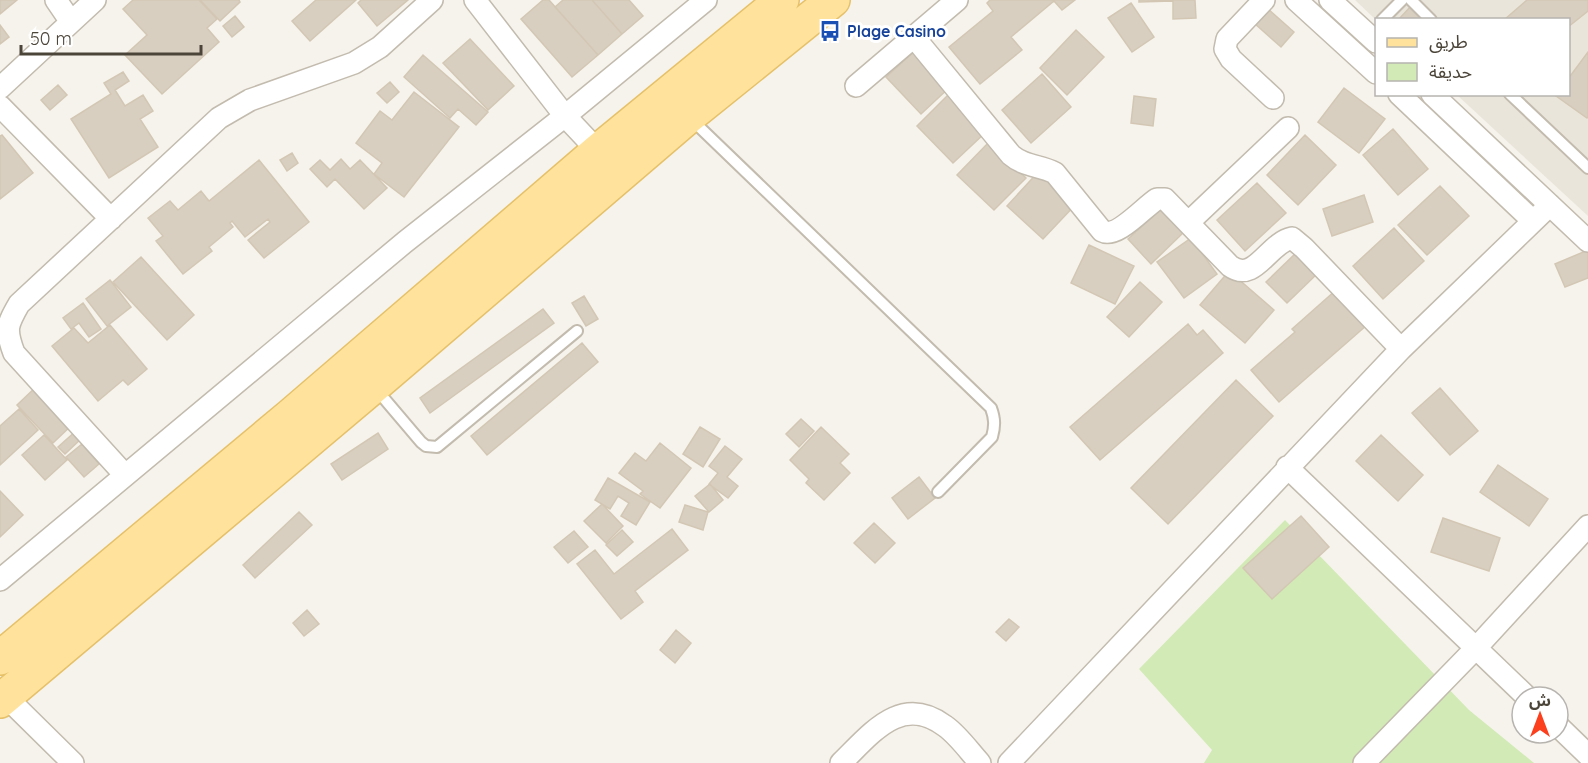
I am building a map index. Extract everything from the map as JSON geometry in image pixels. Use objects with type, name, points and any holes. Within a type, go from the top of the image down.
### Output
[{"type":"main road","points":[[0,658],[245,453],[598,151],[782,0]]},
{"type":"main road","points":[[2,698],[374,386],[688,117],[833,0]]},
{"type":"street","points":[[56,0],[71,22]]},
{"type":"street","points":[[0,88],[95,0]]},
{"type":"street","points":[[125,475],[14,352],[8,337],[9,322],[19,304],[219,118],[250,100],[354,63],[380,47],[432,0]]},
{"type":"street","points":[[475,0],[566,116],[598,151]]},
{"type":"street","points":[[0,580],[405,242],[566,116],[706,0]]},
{"type":"street","points":[[856,86],[957,0]]},
{"type":"street","points":[[1296,0],[1375,71]]},
{"type":"street","points":[[1330,0],[1375,29]]},
{"type":"street","points":[[1252,4],[1227,39],[1225,49],[1231,59],[1273,98]]},
{"type":"street","points":[[1351,49],[1375,31]]},
{"type":"street","points":[[914,37],[1011,155],[1019,162],[1056,173],[1102,231],[1106,233],[1121,228],[1157,199],[1165,199],[1236,271],[1244,272],[1252,268],[1280,243],[1292,238],[1401,349]]},
{"type":"street","points":[[1401,96],[1533,221]]},
{"type":"street","points":[[1434,96],[1588,241]]},
{"type":"street","points":[[0,106],[111,219]]},
{"type":"street","points":[[1189,222],[1288,128]]},
{"type":"street","points":[[1009,763],[1401,349],[1550,205]]},
{"type":"street","points":[[1287,467],[1515,685]]},
{"type":"street","points":[[1365,763],[1476,648],[1588,526]]},
{"type":"street","points":[[2,698],[73,763]]},
{"type":"street","points":[[841,763],[882,724],[903,713],[927,715],[946,726],[980,763]]},
{"type":"street","points":[[1570,738],[1588,755]]},
{"type":"lane","points":[[1386,18],[1402,0]]},
{"type":"lane","points":[[1411,0],[1429,18]]},
{"type":"lane","points":[[1512,96],[1588,168]]},
{"type":"lane","points":[[688,117],[991,408],[995,428],[992,437],[938,492]]},
{"type":"lane","points":[[374,386],[426,446],[437,447],[577,331]]},
{"type":"shaded area","points":[[1355,0],[1588,0],[1588,216],[1458,96],[1570,96],[1570,18],[1375,19]]},
{"type":"green space","points":[[1285,520],[1469,710],[1534,763],[1204,763],[1212,750],[1139,669]]},
{"type":"building","points":[[0,0],[17,0],[0,14]]},
{"type":"building","points":[[133,0],[199,0],[217,19],[207,28],[219,42],[162,94],[125,55],[147,35],[123,9]]},
{"type":"building","points":[[200,0],[239,0],[240,2],[220,21]]},
{"type":"building","points":[[316,0],[356,0],[310,41],[292,21]]},
{"type":"building","points":[[361,0],[408,0],[377,26],[358,3]]},
{"type":"building","points":[[543,0],[549,0],[598,55],[572,77],[521,19]]},
{"type":"building","points":[[563,0],[592,0],[622,34],[598,55],[555,7]]},
{"type":"building","points":[[592,0],[629,0],[643,16],[622,34]]},
{"type":"building","points":[[990,0],[1075,0],[1062,10],[1054,1],[1011,37],[1022,50],[980,84],[949,47],[993,11],[987,3]]},
{"type":"building","points":[[1139,0],[1195,0],[1196,18],[1173,19],[1173,1],[1139,2]]},
{"type":"building","points":[[1527,0],[1588,0],[1588,11],[1570,25],[1570,18],[1506,18]]},
{"type":"building","points":[[1131,3],[1154,37],[1132,52],[1108,18]]},
{"type":"building","points":[[1411,6],[1423,18],[1400,18]]},
{"type":"building","points":[[1267,8],[1294,32],[1281,47],[1254,23]]},
{"type":"building","points":[[235,16],[244,27],[232,37],[223,26]]},
{"type":"building","points":[[0,25],[9,37],[0,44]]},
{"type":"building","points":[[1076,30],[1104,57],[1067,95],[1040,68]]},
{"type":"building","points":[[470,39],[514,86],[488,110],[443,63]]},
{"type":"building","points":[[917,49],[951,86],[921,114],[886,77]]},
{"type":"building","points":[[1588,52],[1587,118],[1556,96],[1570,96],[1570,76]]},
{"type":"building","points":[[423,55],[488,112],[476,125],[458,109],[450,118],[404,77]]},
{"type":"building","points":[[123,72],[129,81],[115,90],[125,106],[143,95],[153,111],[140,119],[158,147],[109,178],[71,119],[111,94],[104,83]]},
{"type":"building","points":[[1042,74],[1071,107],[1031,143],[1002,110]]},
{"type":"building","points":[[390,82],[399,92],[387,103],[377,93]]},
{"type":"building","points":[[58,85],[67,95],[50,110],[41,100]]},
{"type":"building","points":[[1344,88],[1385,119],[1359,153],[1318,122]]},
{"type":"building","points":[[414,92],[459,127],[404,197],[374,174],[382,163],[356,143],[380,111],[392,120]]},
{"type":"building","points":[[949,94],[986,132],[953,163],[917,126]]},
{"type":"building","points":[[1134,96],[1156,99],[1153,126],[1131,123]]},
{"type":"building","points":[[1393,129],[1428,169],[1398,195],[1363,155]]},
{"type":"building","points":[[2,135],[33,173],[0,199],[0,136]]},
{"type":"building","points":[[1305,135],[1336,165],[1298,205],[1267,175]]},
{"type":"building","points":[[989,142],[1026,178],[994,210],[957,175]]},
{"type":"building","points":[[292,153],[298,163],[287,171],[280,160]]},
{"type":"building","points":[[341,159],[350,169],[360,160],[387,188],[364,209],[335,179],[327,187],[310,169],[320,160],[330,170]]},
{"type":"building","points":[[259,160],[309,222],[264,258],[248,240],[270,222],[268,219],[245,237],[232,221],[230,223],[233,227],[209,247],[212,251],[183,274],[156,241],[163,236],[148,218],[170,201],[178,210],[201,191],[209,201]]},
{"type":"building","points":[[1040,170],[1076,204],[1043,239],[1007,206]]},
{"type":"building","points":[[1257,183],[1286,213],[1245,251],[1217,220]]},
{"type":"building","points":[[1440,186],[1469,216],[1427,255],[1398,225]]},
{"type":"building","points":[[1364,195],[1373,222],[1332,236],[1323,209]]},
{"type":"building","points":[[1164,206],[1186,230],[1151,264],[1128,239]]},
{"type":"building","points":[[1394,228],[1424,261],[1383,299],[1353,266]]},
{"type":"building","points":[[1191,238],[1217,274],[1184,298],[1157,262]]},
{"type":"building","points":[[1089,245],[1134,266],[1115,304],[1071,283]]},
{"type":"building","points":[[1588,250],[1588,278],[1565,287],[1555,264]]},
{"type":"building","points":[[1298,251],[1319,272],[1287,303],[1266,282]]},
{"type":"building","points":[[141,257],[194,315],[167,340],[113,282]]},
{"type":"building","points":[[1229,271],[1274,310],[1245,343],[1200,305]]},
{"type":"building","points":[[110,280],[131,307],[107,326],[86,299]]},
{"type":"building","points":[[1140,282],[1162,302],[1129,337],[1107,317]]},
{"type":"building","points":[[1336,290],[1367,325],[1279,402],[1251,370],[1295,332],[1292,329]]},
{"type":"building","points":[[584,296],[598,319],[586,326],[572,303]]},
{"type":"building","points":[[83,303],[101,329],[89,337],[79,323],[71,329],[63,318]]},
{"type":"building","points":[[543,309],[554,323],[430,413],[420,398]]},
{"type":"building","points":[[1188,324],[1197,335],[1203,330],[1223,353],[1100,460],[1070,427]]},
{"type":"building","points":[[110,325],[147,369],[128,385],[123,380],[98,401],[52,346],[74,328],[88,343]]},
{"type":"building","points":[[582,343],[598,362],[487,455],[471,436]]},
{"type":"building","points":[[1236,380],[1273,416],[1168,524],[1131,488]]},
{"type":"building","points":[[39,384],[75,422],[53,443],[17,405]]},
{"type":"building","points":[[1440,388],[1478,431],[1450,455],[1412,413]]},
{"type":"building","points":[[19,409],[38,430],[0,465],[0,426]]},
{"type":"building","points":[[801,419],[814,431],[799,447],[786,434]]},
{"type":"building","points":[[700,427],[720,439],[703,467],[683,454]]},
{"type":"building","points":[[821,427],[849,454],[840,463],[850,473],[824,500],[806,483],[809,479],[790,460]]},
{"type":"building","points":[[77,430],[83,437],[65,454],[58,447]]},
{"type":"building","points":[[378,433],[388,449],[342,480],[331,464]]},
{"type":"building","points":[[44,435],[67,460],[45,480],[22,455]]},
{"type":"building","points":[[1381,435],[1423,475],[1398,501],[1356,461]]},
{"type":"building","points":[[660,443],[691,468],[660,508],[640,494],[643,491],[619,473],[635,453],[646,461]]},
{"type":"building","points":[[82,444],[99,464],[84,477],[66,457]]},
{"type":"building","points":[[725,446],[742,459],[727,477],[738,486],[728,498],[709,484],[718,473],[709,466]]},
{"type":"building","points":[[1498,465],[1548,499],[1529,526],[1480,492]]},
{"type":"building","points":[[919,477],[935,498],[908,519],[892,498]]},
{"type":"building","points":[[608,478],[650,502],[636,525],[621,516],[629,503],[618,496],[610,509],[595,500]]},
{"type":"building","points":[[710,484],[723,500],[709,512],[695,496]]},
{"type":"building","points":[[0,491],[23,515],[0,537]]},
{"type":"building","points":[[602,504],[623,526],[606,543],[584,521]]},
{"type":"building","points":[[685,505],[708,512],[703,530],[679,522]]},
{"type":"building","points":[[299,512],[312,525],[255,578],[243,565]]},
{"type":"building","points":[[1301,516],[1329,547],[1272,599],[1243,568]]},
{"type":"building","points":[[1443,518],[1500,538],[1489,571],[1431,552]]},
{"type":"building","points":[[874,523],[895,543],[875,563],[854,543]]},
{"type":"building","points":[[672,529],[688,550],[635,591],[643,602],[621,619],[577,564],[595,550],[614,574]]},
{"type":"building","points":[[622,530],[633,542],[617,556],[606,545]]},
{"type":"building","points":[[574,531],[588,547],[568,563],[554,547]]},
{"type":"building","points":[[307,610],[319,624],[304,636],[293,623]]},
{"type":"building","points":[[1009,619],[1019,627],[1006,641],[996,632]]},
{"type":"building","points":[[676,630],[691,643],[675,663],[660,650]]},
{"type":"place","name":"Plage Casino","points":[[830,31]]}]
